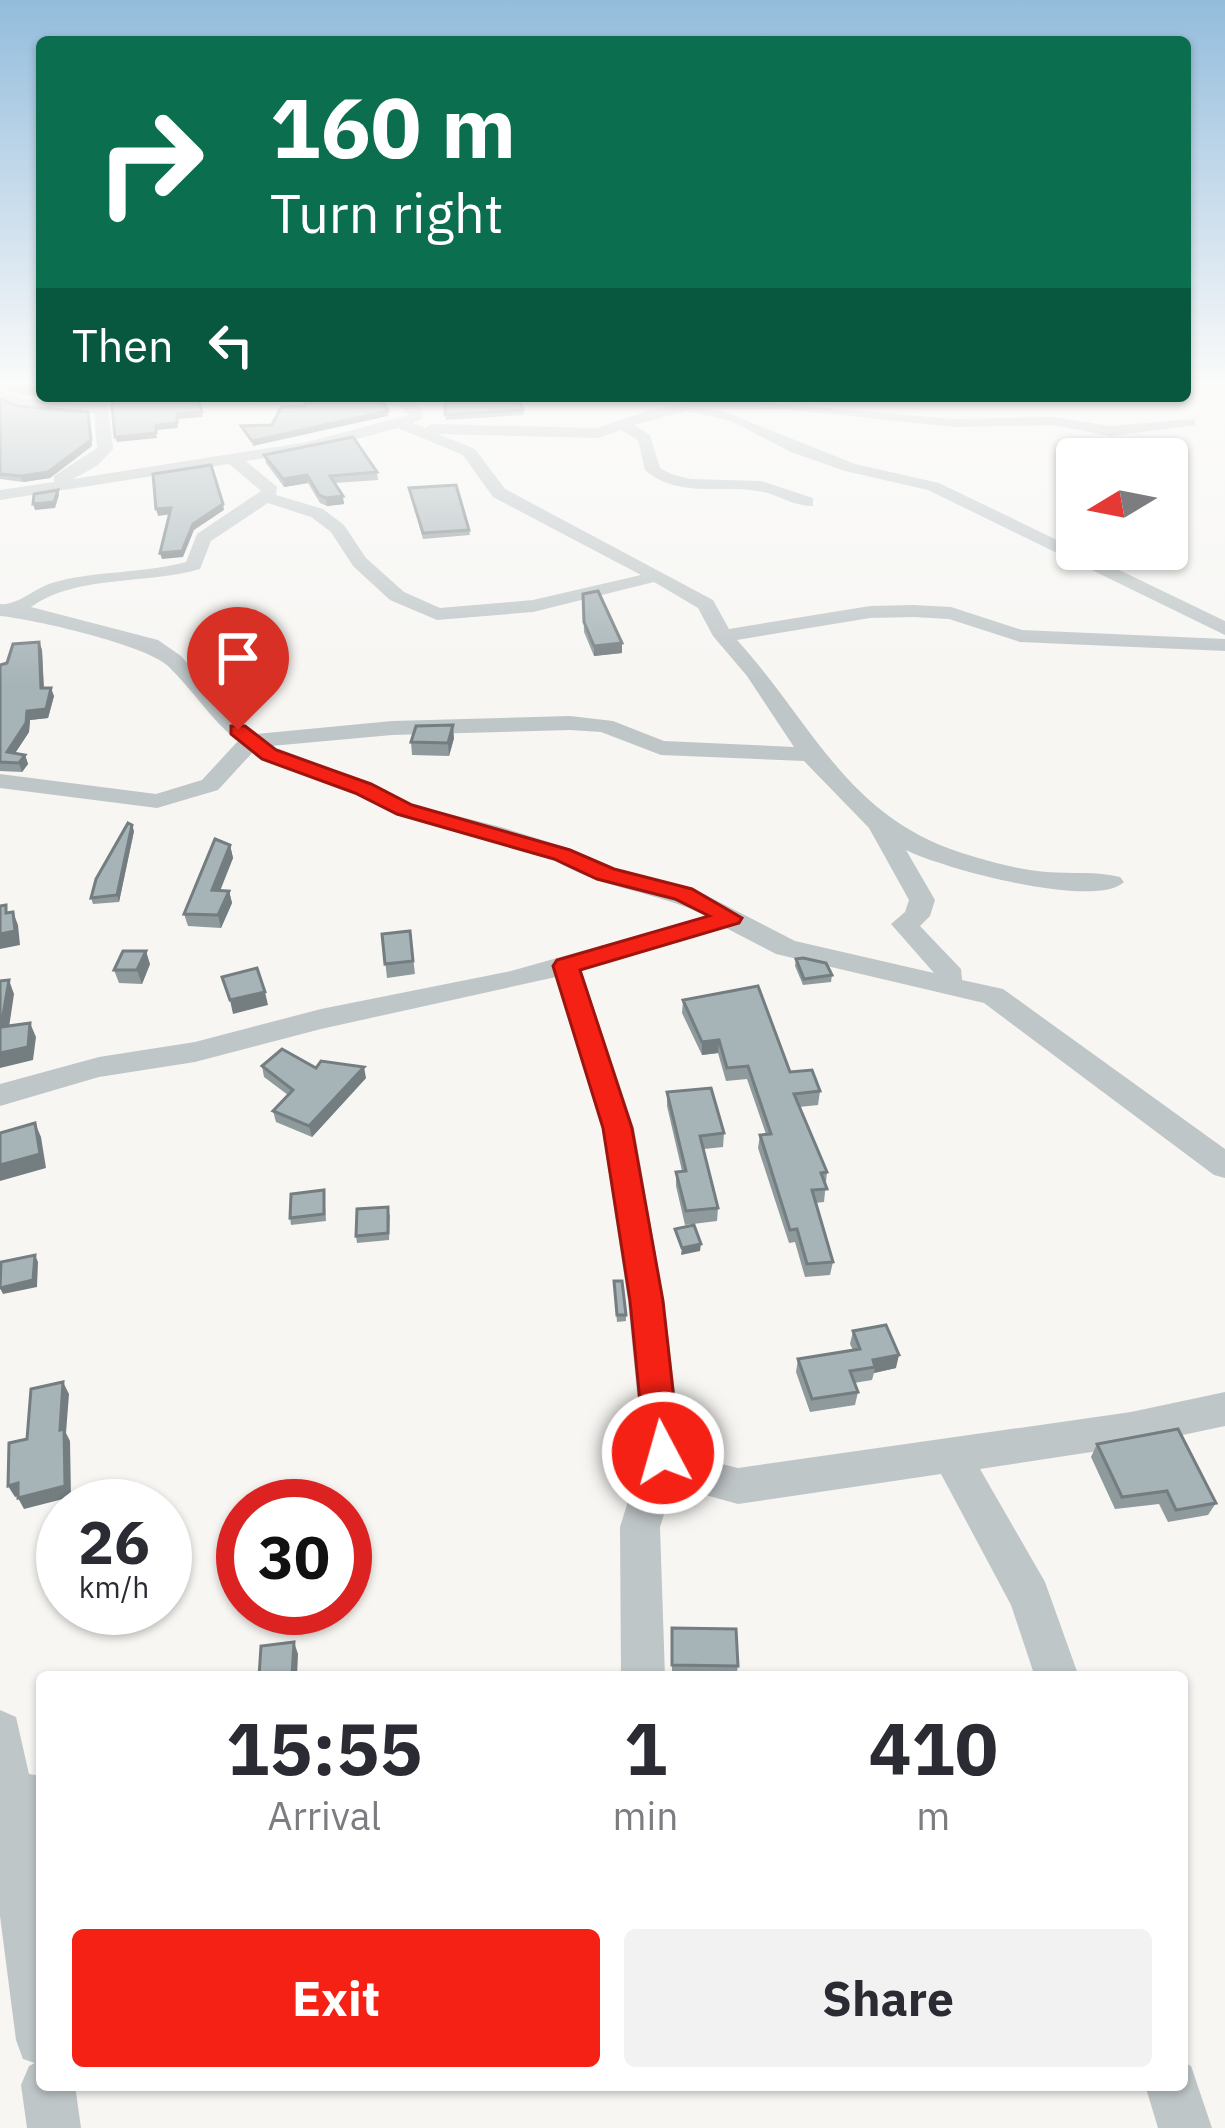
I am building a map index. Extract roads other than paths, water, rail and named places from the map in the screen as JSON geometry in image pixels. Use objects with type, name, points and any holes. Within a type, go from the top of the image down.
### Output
[{"type":"street","points":[[39,489],[44,486]]},
{"type":"street","points":[[0,495],[56,486]]},
{"type":"street","points":[[7,610],[61,584],[188,568],[199,561],[202,538],[269,498],[272,491],[266,486]]},
{"type":"street","points":[[495,486],[558,528],[609,549],[706,604],[723,636],[755,672],[810,754],[879,824],[922,900],[917,916],[904,924],[951,976],[936,986]]},
{"type":"street","points":[[761,486],[807,502]]},
{"type":"street","points":[[934,486],[1225,629]]},
{"type":"street","points":[[269,498],[316,513],[338,529],[359,562],[398,596],[437,614],[532,606],[654,577]]},
{"type":"street","points":[[7,610],[151,644],[174,660],[226,722],[269,755],[363,788],[405,810],[683,894],[786,948],[993,996],[1225,1166]]},
{"type":"street","points":[[723,636],[870,612],[914,611],[951,613],[1020,636],[1225,644]]},
{"type":"street","points":[[0,781],[158,801],[210,785],[250,741],[392,728],[570,723],[605,727],[661,748],[810,754]]},
{"type":"street","points":[[879,824],[921,848],[970,864],[1043,880],[1111,882]]},
{"type":"street","points":[[0,1095],[99,1067],[195,1052],[321,1019],[566,966],[730,918]]},
{"type":"street","points":[[566,966],[618,1128],[646,1301],[663,1453],[640,1527],[643,1671]]},
{"type":"street","points":[[663,1453],[686,1473],[738,1486],[1131,1429],[1225,1409]]},
{"type":"street","points":[[950,1454],[1030,1597],[1056,1671]]},
{"type":"street","points":[[0,1733],[25,1797],[36,1955]]},
{"type":"street","points":[[49,2091],[54,2128]]},
{"type":"street","points":[[1174,2091],[1185,2128]]}]
